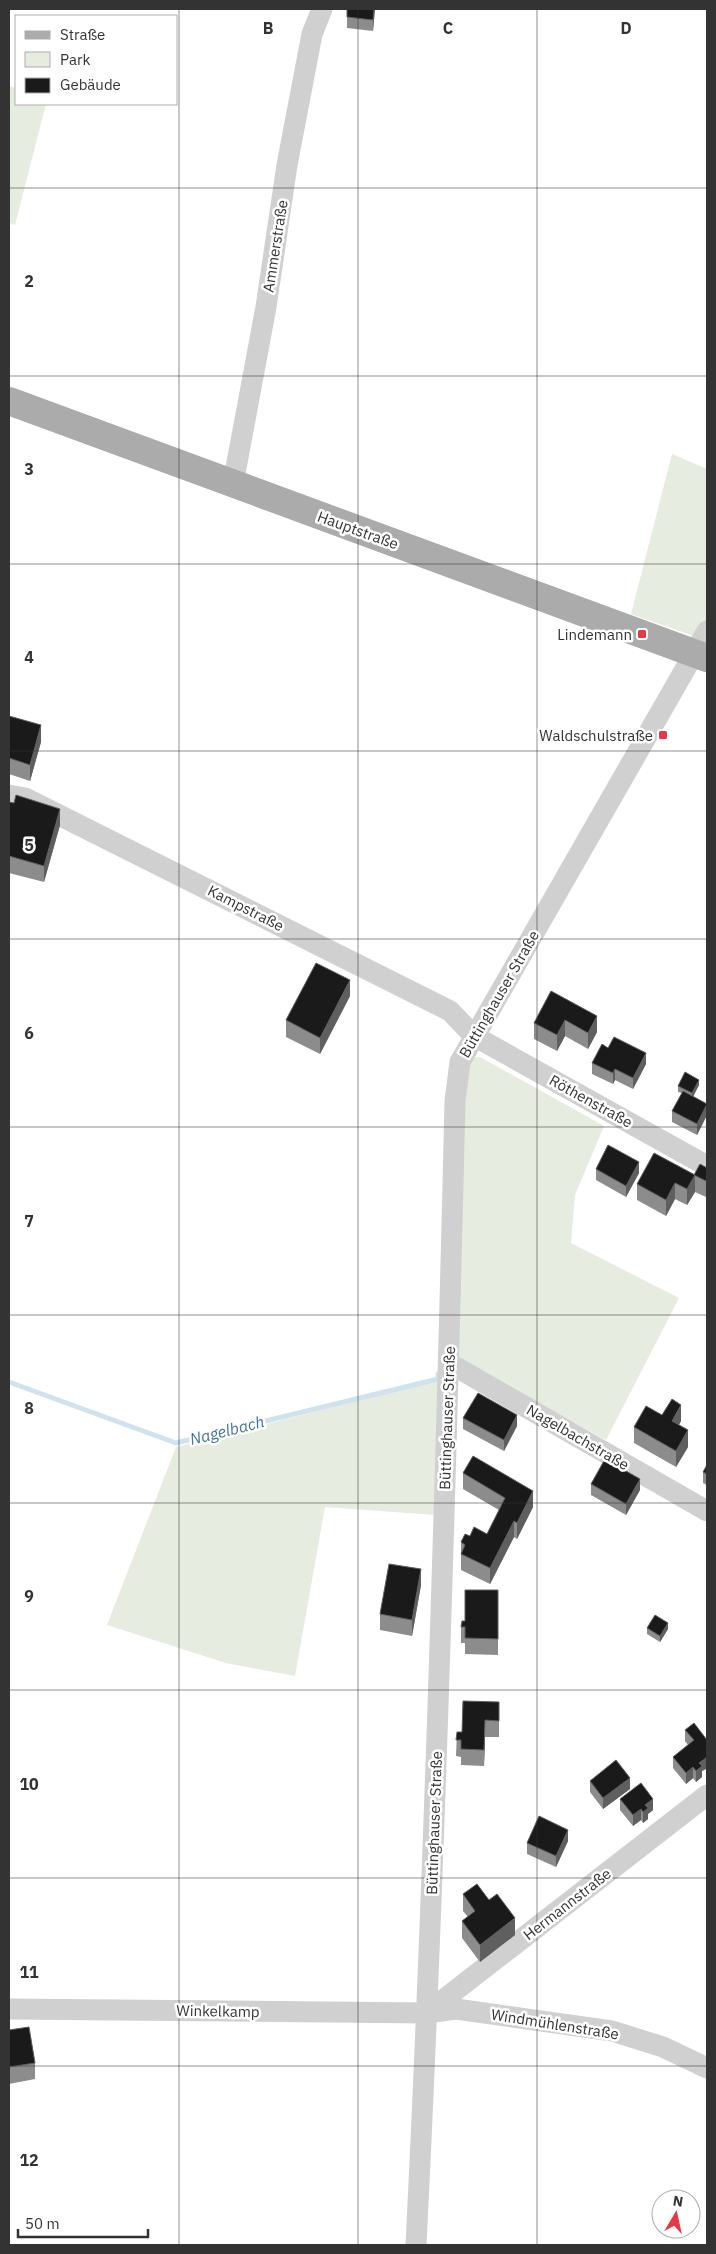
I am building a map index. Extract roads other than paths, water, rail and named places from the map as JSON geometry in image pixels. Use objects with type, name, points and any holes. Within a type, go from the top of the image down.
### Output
[{"type":"main road","name":"Hauptstraße","points":[[9,401],[233,484],[703,647]]},
{"type":"street","name":"Ammerstraße","points":[[233,484],[266,307],[292,137],[312,34],[322,9]]},
{"type":"street","name":"Büttinghauser Straße","points":[[416,2245],[427,2013],[449,1363],[455,1101],[460,1062],[703,647]]},
{"type":"street","name":"Kampstraße","points":[[9,795],[25,798],[450,1010],[474,1036]]},
{"type":"street","name":"Röthenstraße","points":[[474,1036],[707,1165]]},
{"type":"street","name":"Nagelbachstraße","points":[[449,1363],[707,1511]]},
{"type":"street","name":"Hermannstraße","points":[[427,2013],[707,1795]]},
{"type":"street","name":"Winkelkamp","points":[[9,2009],[427,2013]]},
{"type":"street","name":"Windmühlenstraße","points":[[427,2013],[456,2009],[612,2031],[663,2047],[707,2068]]},
{"type":"waterway","name":"Nagelbach","points":[[9,1382],[176,1443],[438,1379],[438,1374]]},
{"type":"place","name":"Lindemann","points":[[642,634]]},
{"type":"place","name":"Waldschulstraße","points":[[663,735]]}]
